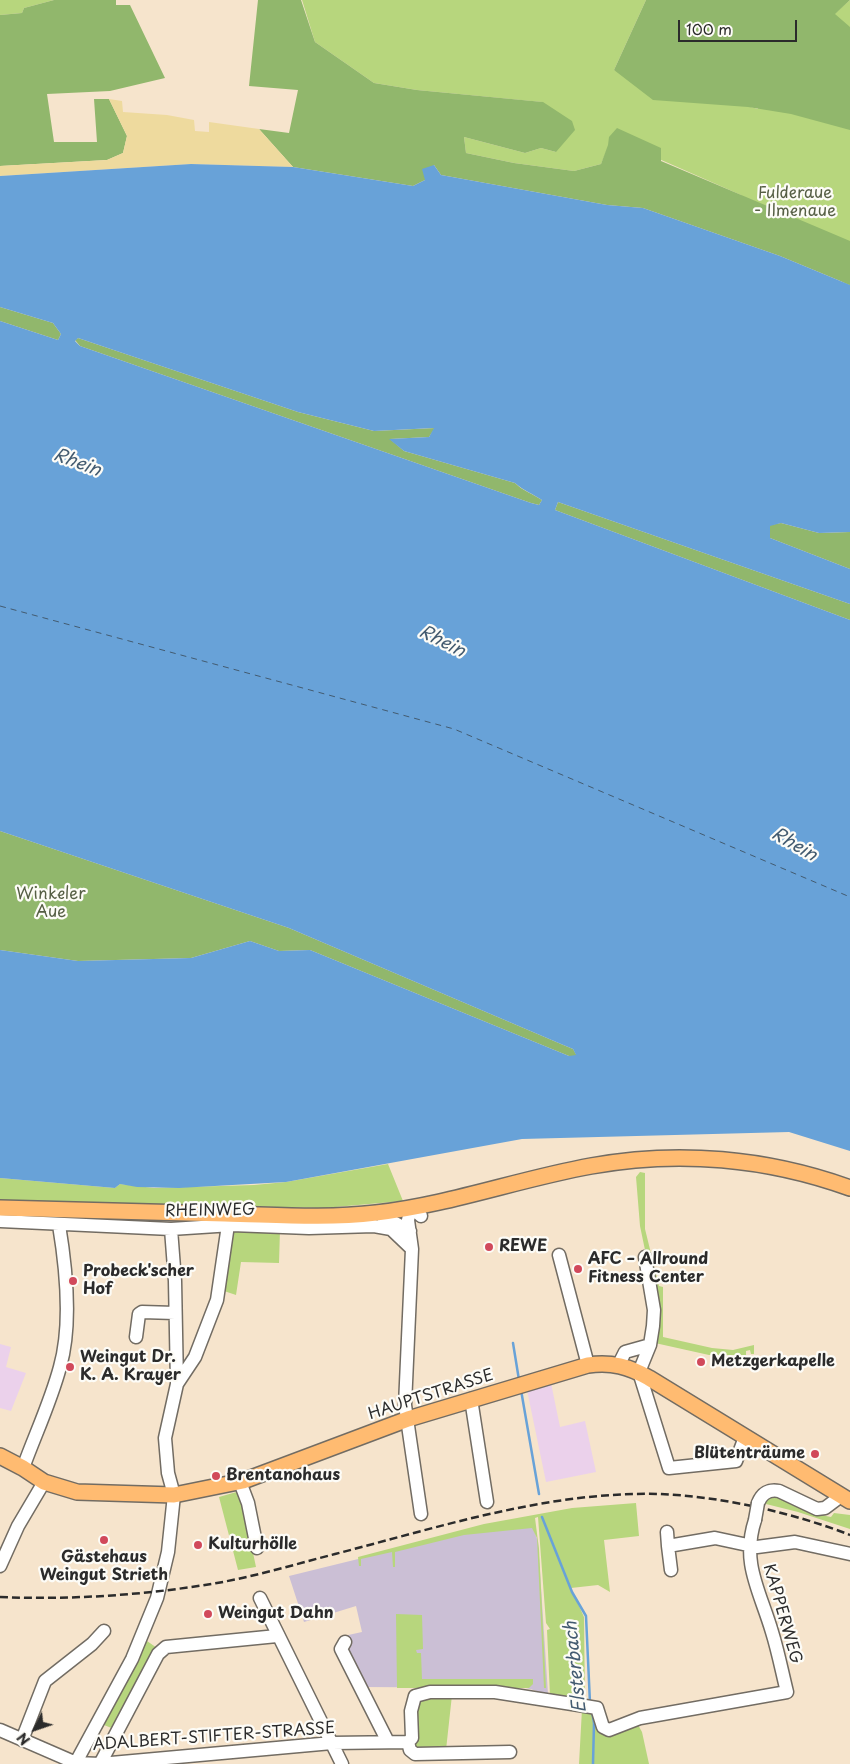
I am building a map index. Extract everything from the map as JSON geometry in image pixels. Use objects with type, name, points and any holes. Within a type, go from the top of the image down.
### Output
[{"type":"main road","points":[[0,1208],[316,1216],[416,1212],[435,1202],[589,1166],[653,1158],[685,1158],[754,1163],[791,1170],[850,1188]]},
{"type":"main road","name":"HAUPTSTRASSE","points":[[0,1456],[44,1482],[77,1492],[174,1495],[240,1482],[288,1466],[408,1418],[471,1399],[588,1365],[619,1364],[639,1372],[846,1498]]},
{"type":"street","points":[[416,1212],[408,1220],[412,1240],[405,1405],[421,1514]]},
{"type":"street","points":[[377,1213],[412,1240]]},
{"type":"street","name":"RHEINWEG","points":[[0,1221],[171,1229],[228,1226],[309,1228],[383,1226],[412,1240]]},
{"type":"street","points":[[23,1468],[61,1366],[64,1348],[66,1268],[59,1225]]},
{"type":"street","points":[[177,1384],[195,1357],[217,1300],[228,1226]]},
{"type":"street","points":[[75,1763],[123,1678],[151,1613],[168,1552],[174,1495],[167,1466],[165,1438],[177,1384],[176,1313],[171,1229]]},
{"type":"street","points":[[559,1255],[588,1365]]},
{"type":"street","points":[[645,1257],[654,1310],[650,1346],[639,1372],[669,1468],[736,1461],[745,1437]]},
{"type":"street","points":[[136,1337],[139,1314],[142,1312],[176,1313]]},
{"type":"street","points":[[619,1364],[625,1352],[650,1346]]},
{"type":"street","points":[[471,1399],[487,1502]]},
{"type":"street","points":[[0,1566],[18,1526],[44,1482]]},
{"type":"street","points":[[240,1482],[248,1503],[257,1548]]},
{"type":"street","name":"KAPPERWEG","points":[[408,1742],[412,1738],[412,1703],[415,1696],[421,1692],[495,1692],[591,1707],[603,1727],[609,1730],[640,1718],[787,1692],[773,1633],[752,1572],[748,1546],[758,1503],[764,1494],[772,1491],[779,1491],[817,1509],[825,1508],[846,1498]]},
{"type":"street","points":[[667,1532],[671,1570]]},
{"type":"street","name":"KAPPERWEG","points":[[668,1546],[715,1538],[748,1546],[765,1547],[779,1542],[795,1542],[850,1554]]},
{"type":"street","points":[[260,1598],[277,1636],[342,1764]]},
{"type":"street","points":[[22,1740],[45,1681],[92,1644],[104,1631]]},
{"type":"street","points":[[100,1764],[158,1654],[166,1647],[277,1636]]},
{"type":"street","points":[[345,1642],[341,1649],[388,1742]]},
{"type":"street","name":"ADALBERT-STIFTER-STRASSE","points":[[0,1730],[75,1763],[100,1764],[332,1743],[408,1742]]},
{"type":"street","points":[[408,1742],[410,1750],[415,1754],[510,1752]]},
{"type":"shaded area","points":[[0,1344],[11,1347],[6,1367],[26,1373],[11,1411],[0,1408]]},
{"type":"shaded area","points":[[551,1383],[560,1427],[585,1421],[596,1472],[546,1482],[527,1390]]},
{"type":"shaded area","points":[[529,1517],[538,1541],[548,1694],[526,1688],[362,1687],[339,1637],[362,1632],[356,1606],[304,1622],[289,1576]]},
{"type":"green space","points":[[0,0],[54,0],[24,8],[22,13],[0,15]]},
{"type":"green space","points":[[54,0],[116,0],[116,5],[130,5],[165,78],[110,91],[47,94],[54,142],[97,142],[94,99],[109,99],[127,136],[123,153],[107,160],[0,166],[0,15],[22,13],[24,8]]},
{"type":"green space","points":[[258,0],[301,0],[315,42],[374,83],[417,90],[543,102],[572,121],[575,130],[556,152],[541,148],[525,153],[464,137],[466,153],[514,163],[574,171],[601,164],[609,137],[617,128],[661,148],[661,161],[850,241],[850,285],[780,256],[643,208],[607,205],[441,175],[434,165],[425,180],[413,186],[293,167],[259,129],[289,133],[298,90],[249,86]]},
{"type":"green space","name":"Fulderaue - Ilmenaue","points":[[302,0],[646,0],[614,70],[758,109],[754,85],[850,0],[850,288],[741,195],[609,137],[609,145],[601,164],[574,171],[514,163],[466,153],[464,137],[525,153],[541,148],[556,152],[542,102],[417,90],[374,83],[315,42]]},
{"type":"green space","points":[[646,0],[850,0],[835,14],[850,27],[850,130],[791,114],[748,107],[653,100],[614,70]]},
{"type":"green space","points":[[0,307],[53,323],[61,334],[58,340],[0,321]]},
{"type":"green space","points":[[78,338],[298,412],[374,431],[435,428],[429,437],[390,439],[404,451],[515,483],[542,500],[539,505],[531,503],[80,346],[75,340]]},
{"type":"green space","points":[[558,502],[850,604],[850,620],[555,510]]},
{"type":"green space","points":[[781,523],[819,533],[850,532],[850,569],[770,538],[770,525]]},
{"type":"green space","name":"Winkeler Aue","points":[[0,831],[289,928],[573,1049],[577,1056],[569,1056],[310,950],[279,951],[250,941],[191,958],[78,961],[0,950]]},
{"type":"green space","points":[[388,1164],[403,1201],[324,1208],[0,1201],[0,1178],[115,1188],[120,1184],[154,1188],[254,1185],[286,1182]]},
{"type":"green space","points":[[640,1172],[645,1173],[645,1229],[659,1286],[663,1287],[663,1337],[712,1348],[733,1350],[754,1345],[754,1354],[751,1354],[750,1350],[746,1351],[746,1355],[709,1355],[655,1343],[650,1274],[640,1226],[636,1177]]},
{"type":"green space","points":[[234,1227],[280,1230],[279,1263],[241,1262],[236,1295],[224,1291]]},
{"type":"green space","points":[[240,1491],[256,1567],[238,1570],[219,1497]]},
{"type":"green space","points":[[771,1494],[826,1516],[831,1517],[834,1513],[850,1515],[850,1529],[798,1512],[762,1503]]},
{"type":"green space","points":[[636,1503],[639,1536],[604,1540],[610,1592],[598,1585],[571,1588],[584,1617],[585,1703],[550,1696],[547,1630],[550,1629],[546,1623],[538,1517],[535,1518],[539,1549],[546,1688],[544,1688],[537,1538],[532,1528],[464,1535],[395,1552],[395,1567],[393,1567],[392,1552],[361,1559],[361,1566],[359,1566],[358,1557],[484,1524],[572,1508]]},
{"type":"green space","points":[[396,1614],[422,1615],[423,1649],[416,1650],[417,1653],[421,1653],[422,1679],[533,1679],[533,1684],[529,1688],[397,1688]]},
{"type":"green space","points":[[147,1641],[157,1648],[114,1729],[104,1725]]},
{"type":"green space","points":[[452,1695],[446,1750],[419,1750],[415,1746],[418,1736],[417,1716],[424,1696]]},
{"type":"green space","points":[[582,1709],[595,1712],[600,1725],[637,1723],[642,1732],[649,1764],[579,1764]]},
{"type":"sand","points":[[109,99],[122,101],[123,112],[167,115],[194,120],[195,131],[209,132],[209,122],[259,129],[293,167],[191,164],[0,176],[0,166],[107,160],[123,153],[127,136]]},
{"type":"water","name":"Rhein","points":[[191,164],[293,167],[413,186],[425,180],[422,169],[434,165],[441,175],[607,205],[643,208],[780,256],[850,285],[850,532],[819,533],[781,523],[770,526],[770,538],[850,569],[850,604],[558,502],[555,510],[850,620],[850,1151],[789,1132],[522,1139],[286,1182],[179,1188],[137,1187],[120,1184],[115,1188],[0,1178],[0,950],[78,961],[191,958],[250,941],[279,951],[310,950],[569,1056],[576,1055],[573,1049],[289,928],[0,831],[0,321],[58,340],[61,334],[53,323],[0,307],[0,176]],"holes":[[[78,338],[298,412],[374,431],[434,428],[429,437],[389,439],[404,451],[515,483],[542,500],[539,505],[531,503],[80,346],[75,341]]]},
{"type":"waterway","name":"Elsterbach","points":[[513,1343],[519,1380]]},
{"type":"waterway","name":"Elsterbach","points":[[521,1390],[539,1494]]},
{"type":"waterway","name":"Elsterbach","points":[[542,1517],[572,1592],[586,1616],[590,1703]]},
{"type":"waterway","name":"Elsterbach","points":[[592,1711],[594,1723],[593,1764]]},
{"type":"ferry route","points":[[0,606],[454,729],[850,897]]},
{"type":"railway","points":[[0,1597],[109,1596],[217,1583],[495,1513],[577,1498],[618,1495],[682,1495],[731,1502],[781,1513],[850,1535]]},
{"type":"place","name":"REWE","points":[[489,1247]]},
{"type":"place","name":"AFC – Allround Fitness Center","points":[[578,1269]]},
{"type":"place","name":"Probeck'scher Hof","points":[[73,1281]]},
{"type":"place","name":"Metzgerkapelle","points":[[701,1362]]},
{"type":"place","name":"Weingut Dr. K. A. Krayer","points":[[70,1367]]},
{"type":"place","name":"Blütenträume","points":[[815,1454]]},
{"type":"place","name":"Brentanohaus","points":[[216,1476]]},
{"type":"place","name":"Gästehaus Weingut Strieth","points":[[104,1540]]},
{"type":"place","name":"Kulturhölle","points":[[198,1545]]},
{"type":"place","name":"Weingut Dahn","points":[[208,1614]]}]
